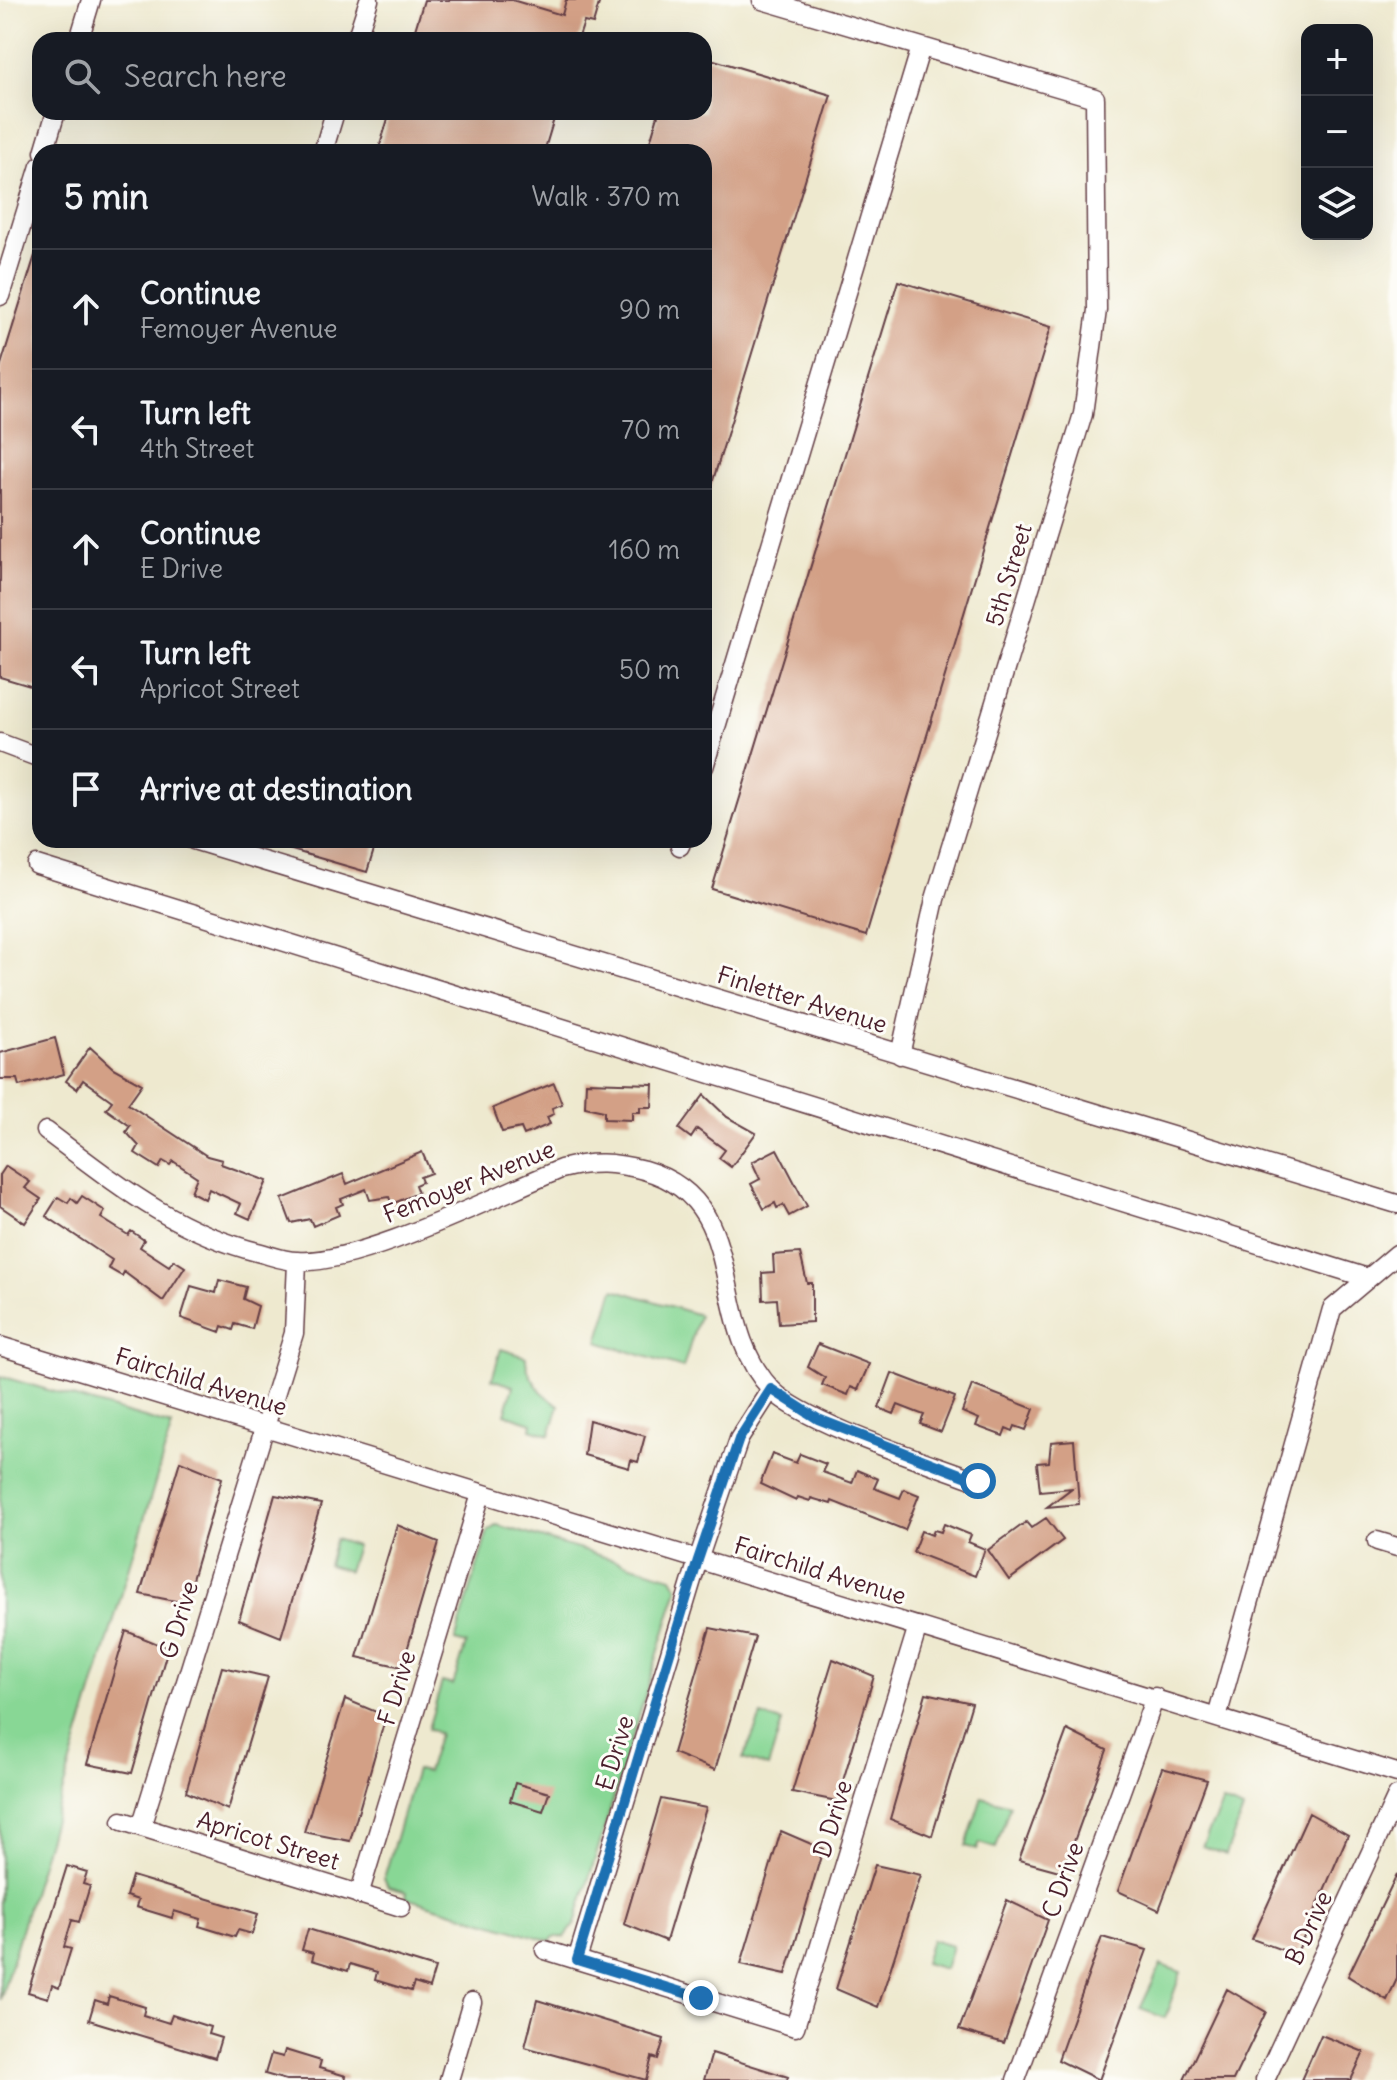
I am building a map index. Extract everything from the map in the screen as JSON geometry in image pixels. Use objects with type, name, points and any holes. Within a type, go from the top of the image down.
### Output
[{"type":"street","points":[[81,32],[91,0]]},
{"type":"street","points":[[359,32],[369,0]]},
{"type":"street","points":[[712,740],[921,47],[762,0]]},
{"type":"street","name":"5th Street","points":[[900,1055],[935,899],[1083,414],[1097,310],[1095,98],[921,47]]},
{"type":"street","points":[[46,144],[54,120]]},
{"type":"street","points":[[325,144],[333,120]]},
{"type":"street","points":[[0,296],[32,192]]},
{"type":"street","points":[[0,743],[32,755]]},
{"type":"street","name":"Finletter Avenue","points":[[219,848],[1397,1204]]},
{"type":"street","points":[[37,865],[1368,1278]]},
{"type":"street","name":"Femoyer Avenue","points":[[46,1131],[137,1199],[187,1229],[229,1245],[297,1262],[370,1248],[561,1169],[593,1161],[620,1164],[664,1176],[697,1199],[718,1237],[728,1299],[750,1361],[771,1389],[818,1419],[978,1481]]},
{"type":"street","points":[[1217,1717],[1332,1309],[1397,1254]]},
{"type":"street","name":"G Drive","points":[[141,1827],[294,1333],[299,1287],[297,1262]]},
{"type":"street","name":"Fairchild Avenue","points":[[0,1346],[1397,1773]]},
{"type":"street","name":"E Drive","points":[[577,1960],[698,1560],[739,1439],[771,1389]]},
{"type":"street","name":"F Drive","points":[[359,1895],[481,1494]]},
{"type":"street","points":[[1377,1541],[1397,1547]]},
{"type":"street","name":"D Drive","points":[[577,1960],[795,2027],[918,1626]]},
{"type":"street","name":"C Drive","points":[[1016,2080],[1155,1697]]},
{"type":"street","name":"B Drive","points":[[1265,2080],[1397,1796]]},
{"type":"street","name":"Apricot Street","points":[[122,1821],[401,1907]]},
{"type":"street","points":[[545,1950],[577,1960]]},
{"type":"street","points":[[449,2080],[472,2002]]},
{"type":"green space","points":[[614,1289],[699,1315],[683,1368],[598,1342]]},
{"type":"green space","points":[[501,1349],[526,1357],[528,1371],[536,1385],[559,1405],[550,1435],[531,1429],[532,1423],[505,1414],[513,1386],[492,1379]]},
{"type":"green space","points":[[0,1376],[172,1426],[0,2000]]},
{"type":"green space","points":[[497,1525],[672,1577],[678,1588],[575,1924],[565,1937],[553,1937],[551,1941],[406,1898],[407,1892],[388,1887],[384,1878],[416,1770],[427,1772],[439,1733],[428,1729],[442,1682],[453,1685],[466,1644],[455,1641],[488,1531]]},
{"type":"green space","points":[[335,1539],[356,1546],[348,1571],[328,1565]]},
{"type":"green space","points":[[761,1716],[782,1722],[768,1767],[743,1759]]},
{"type":"green space","points":[[982,1797],[1010,1805],[996,1848],[980,1843],[977,1850],[966,1846]]},
{"type":"green space","points":[[1223,1802],[1243,1810],[1226,1855],[1202,1846]]},
{"type":"green space","points":[[931,1940],[952,1946],[945,1969],[924,1963]]},
{"type":"green space","points":[[1161,1965],[1181,1972],[1165,2018],[1140,2009]]},
{"type":"building","points":[[424,0],[512,0],[562,15],[566,0],[600,0],[593,24],[584,22],[581,32],[414,32]]},
{"type":"building","points":[[712,59],[831,95],[712,484],[712,144],[649,144],[657,120],[712,120]]},
{"type":"building","points":[[388,120],[554,120],[546,144],[380,144]]},
{"type":"building","points":[[32,265],[32,687],[0,677],[0,368]]},
{"type":"building","points":[[898,281],[1051,327],[866,936],[712,889]]},
{"type":"building","points":[[285,848],[374,848],[367,872]]},
{"type":"building","points":[[55,1038],[64,1074],[19,1086],[17,1079],[0,1079],[0,1053]]},
{"type":"building","points":[[90,1047],[113,1068],[142,1084],[128,1104],[207,1156],[222,1160],[221,1164],[267,1181],[250,1219],[237,1213],[241,1204],[209,1189],[205,1199],[191,1192],[197,1177],[173,1161],[170,1165],[163,1161],[159,1168],[135,1153],[139,1146],[126,1132],[130,1126],[106,1109],[112,1101],[83,1080],[77,1089],[66,1081]]},
{"type":"building","points":[[586,1082],[653,1084],[652,1107],[640,1107],[640,1112],[632,1112],[632,1120],[604,1119],[604,1111],[585,1107]]},
{"type":"building","points":[[554,1083],[562,1104],[552,1108],[554,1114],[547,1117],[550,1124],[524,1135],[521,1128],[502,1132],[493,1108]]},
{"type":"building","points":[[704,1095],[727,1117],[756,1133],[731,1167],[719,1158],[725,1150],[697,1129],[691,1138],[679,1129]]},
{"type":"building","points":[[777,1149],[807,1206],[789,1216],[783,1205],[777,1208],[775,1203],[764,1209],[751,1184],[760,1179],[752,1162]]},
{"type":"building","points":[[422,1152],[431,1173],[420,1177],[422,1182],[415,1185],[418,1193],[392,1204],[389,1197],[370,1200],[366,1189],[341,1199],[343,1204],[336,1207],[339,1215],[313,1226],[310,1219],[291,1223],[282,1199],[343,1174],[347,1184]]},
{"type":"building","points":[[6,1166],[30,1182],[25,1188],[41,1199],[25,1223],[0,1206],[0,1175]]},
{"type":"building","points":[[82,1196],[105,1211],[101,1218],[128,1235],[131,1231],[144,1240],[140,1247],[169,1266],[174,1260],[185,1267],[163,1301],[124,1272],[122,1276],[108,1268],[112,1260],[46,1216],[58,1197],[68,1203],[71,1198],[77,1203]]},
{"type":"building","points":[[800,1253],[807,1283],[812,1283],[812,1322],[779,1324],[777,1299],[763,1300],[762,1273],[774,1272],[773,1255]]},
{"type":"building","points":[[219,1280],[246,1287],[243,1299],[258,1306],[252,1329],[235,1324],[233,1330],[222,1326],[220,1332],[181,1318],[191,1286],[216,1293]]},
{"type":"building","points":[[818,1344],[869,1364],[858,1390],[851,1387],[848,1395],[822,1385],[825,1378],[808,1367]]},
{"type":"building","points":[[892,1373],[955,1397],[941,1432],[920,1424],[924,1415],[898,1405],[894,1414],[879,1408]]},
{"type":"building","points":[[972,1385],[1034,1409],[1026,1430],[1015,1426],[1013,1431],[1006,1428],[1003,1436],[976,1426],[979,1419],[962,1412]]},
{"type":"building","points":[[589,1420],[645,1436],[638,1462],[631,1460],[629,1468],[584,1455]]},
{"type":"building","points":[[1074,1440],[1079,1504],[1047,1507],[1072,1488],[1040,1491],[1037,1463],[1049,1462],[1051,1442]]},
{"type":"building","points":[[772,1454],[796,1463],[800,1454],[826,1464],[822,1472],[852,1483],[857,1470],[878,1479],[874,1488],[900,1498],[904,1489],[919,1495],[905,1530],[832,1501],[831,1504],[798,1497],[796,1501],[760,1484]]},
{"type":"building","points":[[180,1461],[222,1478],[185,1603],[140,1594]]},
{"type":"building","points":[[275,1495],[321,1504],[281,1637],[239,1620]]},
{"type":"building","points":[[1046,1518],[1063,1540],[1009,1580],[988,1550],[1026,1522],[1031,1528]]},
{"type":"building","points":[[944,1524],[971,1535],[968,1542],[985,1549],[975,1576],[913,1552],[921,1531],[932,1535],[934,1530],[941,1532]]},
{"type":"building","points":[[397,1525],[439,1542],[402,1667],[357,1657]]},
{"type":"building","points":[[710,1628],[755,1637],[715,1770],[673,1753]]},
{"type":"building","points":[[126,1631],[168,1648],[132,1773],[87,1764]]},
{"type":"building","points":[[833,1659],[874,1676],[837,1801],[792,1792]]},
{"type":"building","points":[[222,1667],[268,1677],[228,1810],[186,1792]]},
{"type":"building","points":[[926,1693],[972,1703],[932,1836],[890,1819]]},
{"type":"building","points":[[345,1699],[386,1716],[350,1841],[304,1832]]},
{"type":"building","points":[[1067,1730],[1107,1750],[1063,1872],[1019,1860]]},
{"type":"building","points":[[1162,1768],[1207,1780],[1159,1910],[1118,1891]]},
{"type":"building","points":[[515,1783],[549,1793],[543,1811],[510,1801]]},
{"type":"building","points":[[661,1799],[706,1808],[666,1941],[624,1924]]},
{"type":"building","points":[[1309,1813],[1348,1835],[1296,1955],[1252,1939]]},
{"type":"building","points":[[781,1831],[823,1849],[786,1974],[741,1964]]},
{"type":"building","points":[[875,1865],[921,1875],[878,2007],[836,1989]]},
{"type":"building","points":[[67,1866],[87,1872],[83,1884],[90,1886],[79,1922],[72,1920],[64,1947],[71,1949],[59,1988],[52,1985],[48,1998],[28,1992]]},
{"type":"building","points":[[1397,1874],[1397,1979],[1387,2000],[1348,1976]]},
{"type":"building","points":[[132,1876],[258,1914],[252,1934],[238,1930],[235,1937],[199,1926],[201,1919],[174,1911],[172,1918],[136,1907],[138,1900],[126,1896]]},
{"type":"building","points":[[1007,1900],[1048,1920],[1004,2043],[959,2030]]},
{"type":"building","points":[[308,1929],[435,1968],[429,1988],[414,1983],[411,1991],[375,1980],[377,1972],[350,1964],[348,1971],[312,1960],[314,1953],[302,1950]]},
{"type":"building","points":[[1102,1937],[1147,1950],[1099,2080],[1058,2060]]},
{"type":"building","points":[[1227,1989],[1266,2012],[1233,2080],[1184,2080]]},
{"type":"building","points":[[109,1996],[145,2007],[143,2015],[169,2023],[172,2015],[210,2027],[208,2034],[221,2038],[215,2058],[89,2020],[95,2000],[107,2004]]},
{"type":"building","points":[[537,2000],[664,2039],[658,2059],[652,2057],[646,2080],[525,2047]]},
{"type":"building","points":[[1321,2035],[1364,2052],[1351,2080],[1301,2080]]},
{"type":"building","points":[[285,2050],[321,2061],[319,2068],[346,2076],[345,2080],[286,2080],[265,2074],[271,2054],[283,2057]]},
{"type":"building","points":[[712,2053],[788,2077],[787,2080],[704,2080]]},
{"type":"route","points":[[701,1998],[577,1960],[698,1560],[739,1439],[771,1389],[818,1419],[978,1481]]}]
